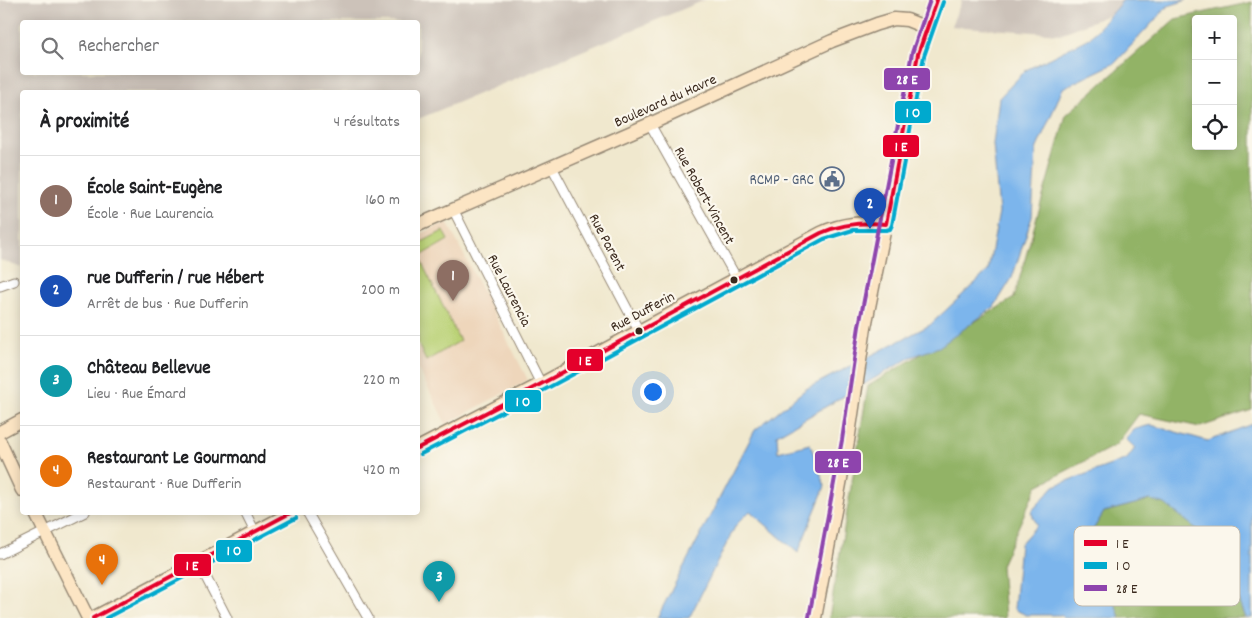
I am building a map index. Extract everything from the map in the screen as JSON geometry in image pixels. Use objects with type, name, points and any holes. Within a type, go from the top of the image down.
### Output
[{"type":"street","points":[[815,618],[848,441],[865,327],[918,54],[937,0]]},
{"type":"street","name":"Boulevard du Havre","points":[[420,224],[650,124],[832,41],[894,19],[907,20],[927,28]]},
{"type":"street","name":"Rue Robert-Vincent","points":[[650,124],[736,279]]},
{"type":"street","name":"Rue Parent","points":[[552,167],[639,331]]},
{"type":"street","name":"Rue Laurencia","points":[[453,209],[541,384]]},
{"type":"street","name":"Rue Dufferin","points":[[420,447],[541,384],[811,238],[838,226],[869,223],[886,224]]},
{"type":"street","points":[[0,286],[14,281]]},
{"type":"street","points":[[0,432],[20,421]]},
{"type":"street","points":[[0,442],[20,486]]},
{"type":"street","points":[[37,515],[88,618]]},
{"type":"street","points":[[0,554],[79,515]]},
{"type":"street","points":[[246,515],[255,532]]},
{"type":"street","points":[[93,618],[287,515]]},
{"type":"street","points":[[309,515],[368,618]]},
{"type":"street","points":[[198,562],[227,618]]},
{"type":"shaded area","points":[[0,0],[705,0],[420,118],[420,90],[20,90],[20,267],[0,260]]},
{"type":"shaded area","points":[[962,0],[1147,0],[1060,34],[951,26]]},
{"type":"shaded area","points":[[447,222],[528,380],[446,424],[420,372],[420,234]]},
{"type":"green space","points":[[1252,2],[1252,410],[1200,427],[1139,414],[1116,445],[1037,486],[1001,565],[1005,618],[829,618],[868,386],[1014,298],[1066,115],[1175,19],[1192,15],[1192,150],[1237,150],[1237,15],[1193,15]]},
{"type":"green space","points":[[443,231],[448,240],[420,256],[420,243]]},
{"type":"green space","points":[[420,259],[460,341],[426,361],[420,348]]},
{"type":"green space","points":[[1150,500],[1165,503],[1193,526],[1095,526],[1104,512]]},
{"type":"green space","points":[[1240,603],[1246,618],[1120,618],[1116,606],[1240,606]]},
{"type":"water","points":[[1123,0],[1187,0],[1168,6],[1115,63],[1063,88],[1036,150],[1032,217],[1012,278],[994,307],[939,347],[911,357],[777,435],[778,452],[810,444],[825,486],[798,553],[750,511],[736,525],[689,618],[657,618],[755,430],[806,389],[930,325],[988,271],[999,212],[993,144],[999,98],[1026,70],[1091,37]]},
{"type":"water","points":[[1252,424],[1252,618],[1246,618],[1240,603],[1240,526],[1193,526],[1165,504],[1150,500],[1104,512],[1095,526],[1074,526],[1074,606],[1116,606],[1120,618],[1064,618],[1061,615],[1026,615],[1014,609],[1020,544],[1037,525],[1031,512],[1054,486],[1127,459],[1135,448],[1126,439],[1135,429],[1151,425],[1208,441]]},
{"type":"transit line","points":[[809,617],[842,440],[859,326],[912,53],[930,0]]},
{"type":"transit line","points":[[420,447],[821,233],[853,224],[886,224],[918,54],[937,0]]},
{"type":"transit line","points":[[421,454],[824,239],[853,230],[890,229],[924,56],[943,2]]},
{"type":"transit line","points":[[93,618],[286,515]]},
{"type":"transit line","points":[[106,618],[296,518]]},
{"type":"place","name":"RCMP - GRC","points":[[832,179]]},
{"type":"place","name":"rue Dufferin / rue Hébert","points":[[870,229]]},
{"type":"place","name":"École Saint-Eugène","points":[[453,301]]},
{"type":"place","name":"Restaurant Le Gourmand","points":[[102,585]]},
{"type":"place","name":"Château Bellevue","points":[[439,602]]}]
